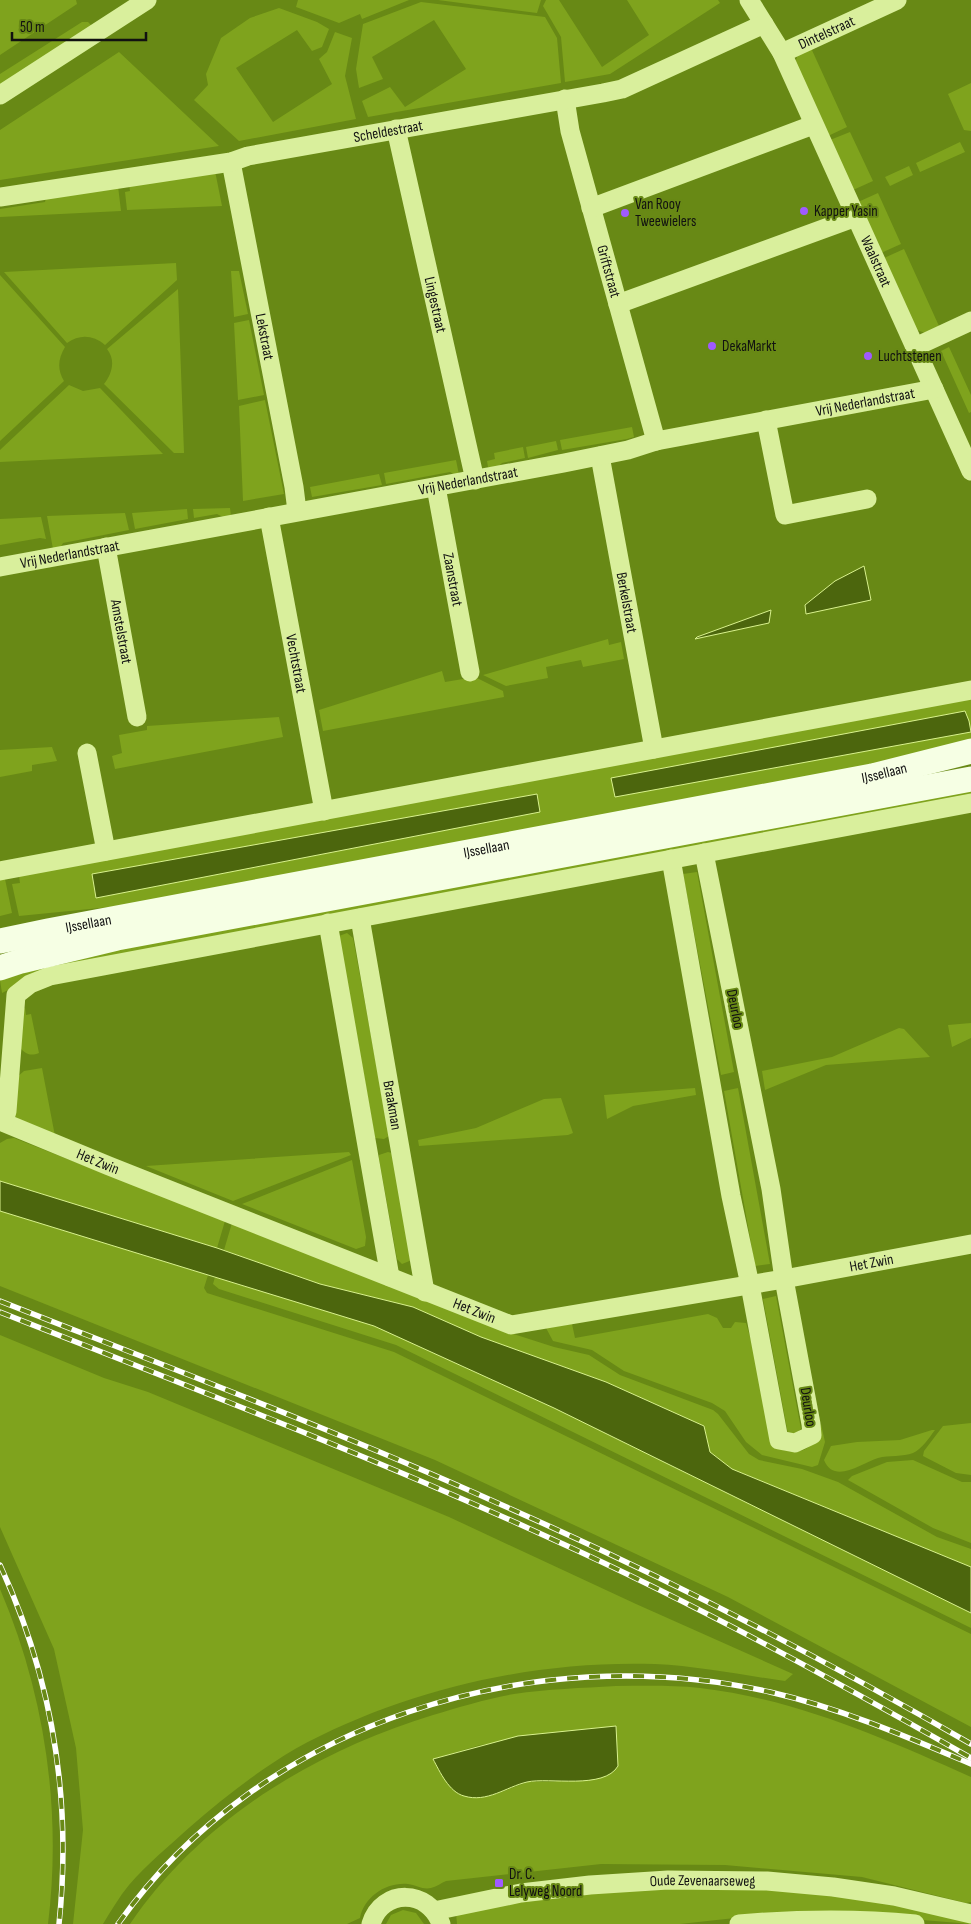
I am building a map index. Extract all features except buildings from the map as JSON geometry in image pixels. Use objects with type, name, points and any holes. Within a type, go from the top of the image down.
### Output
[{"type":"main road","name":"IJssellaan","points":[[0,942],[58,929],[872,776],[971,751]]},
{"type":"main road","name":"IJssellaan","points":[[0,968],[21,961],[117,938],[971,779]]},
{"type":"street","points":[[0,95],[147,0]]},
{"type":"street","name":"Waalstraat","points":[[749,0],[782,53],[971,471]]},
{"type":"street","name":"Dintelstraat","points":[[782,53],[897,0]]},
{"type":"street","name":"Scheldestraat","points":[[0,197],[230,162],[248,156],[622,89],[764,24]]},
{"type":"street","name":"Griftstraat","points":[[565,99],[570,131],[656,441]]},
{"type":"street","points":[[591,208],[813,125]]},
{"type":"street","name":"Lingestraat","points":[[396,129],[475,480]]},
{"type":"street","name":"Lekstraat","points":[[230,162],[297,511]]},
{"type":"street","points":[[618,304],[856,217]]},
{"type":"street","points":[[915,347],[971,321]]},
{"type":"street","name":"Vrij Nederlandstraat","points":[[0,567],[297,511],[475,480],[628,450],[656,441],[934,389]]},
{"type":"street","points":[[766,420],[785,515],[867,499]]},
{"type":"street","name":"Berkelstraat","points":[[600,456],[654,749]]},
{"type":"street","name":"Zaanstraat","points":[[436,487],[470,672]]},
{"type":"street","name":"Vechtstraat","points":[[268,517],[324,811]]},
{"type":"street","name":"Amstelstraat","points":[[106,547],[138,717]]},
{"type":"street","points":[[0,871],[971,690]]},
{"type":"street","points":[[87,753],[106,851]]},
{"type":"street","points":[[390,1277],[328,923],[971,803]]},
{"type":"street","name":"Deurloo","points":[[671,858],[731,1196],[779,1440],[796,1443],[812,1434],[802,1368],[784,1279],[770,1189],[704,853]]},
{"type":"street","name":"Braakman","points":[[360,918],[426,1292]]},
{"type":"street","name":"Het Zwin","points":[[328,923],[50,976],[30,984],[16,995],[7,1111],[4,1123],[511,1325],[750,1285],[971,1244]]},
{"type":"street","name":"Oude Zevenaarseweg","points":[[437,1917],[520,1894],[608,1884],[668,1880],[767,1881],[833,1887],[894,1896],[971,1914]]},
{"type":"street","points":[[371,1924],[374,1916],[381,1908],[398,1898],[418,1899],[427,1904],[437,1917]]},
{"type":"street","points":[[739,1924],[787,1920],[843,1919],[915,1924]]},
{"type":"shaded area","points":[[0,0],[76,0],[77,4],[0,55]]},
{"type":"shaded area","points":[[298,0],[409,0],[362,19],[360,14],[339,23],[296,7]]},
{"type":"shaded area","points":[[438,0],[541,0],[537,13]]},
{"type":"shaded area","points":[[546,0],[559,0],[602,67],[649,35],[627,0],[718,0],[720,3],[610,74],[565,82],[561,37],[543,6]]},
{"type":"shaded area","points":[[421,2],[545,17],[557,38],[561,83],[368,117],[362,101],[390,87],[405,107],[466,69],[434,20],[372,57],[383,79],[359,88],[356,69],[363,24]]},
{"type":"shaded area","points":[[279,8],[317,22],[329,29],[322,47],[312,51],[297,30],[236,68],[273,122],[332,84],[319,59],[327,52],[335,32],[352,38],[345,76],[356,119],[239,141],[194,100],[208,85],[206,74],[221,38],[250,18]]},
{"type":"shaded area","points":[[82,22],[88,22],[93,27],[0,88],[0,74]]},
{"type":"shaded area","points":[[811,48],[847,127],[828,136],[795,63],[798,54]]},
{"type":"shaded area","points":[[119,52],[219,146],[0,180],[0,130]]},
{"type":"shaded area","points":[[971,83],[971,131],[964,130],[948,94]]},
{"type":"shaded area","points":[[850,132],[873,181],[853,190],[830,140]]},
{"type":"shaded area","points":[[960,142],[965,152],[920,172],[916,163]]},
{"type":"shaded area","points":[[909,166],[913,175],[890,186],[885,177]]},
{"type":"shaded area","points":[[215,171],[222,206],[127,210],[125,192],[130,191],[129,184]]},
{"type":"shaded area","points":[[118,186],[121,211],[0,217],[0,209],[45,202],[46,198]]},
{"type":"shaded area","points":[[878,193],[901,244],[881,253],[858,202]]},
{"type":"shaded area","points":[[904,249],[939,326],[925,333],[917,330],[884,258]]},
{"type":"shaded area","points":[[176,263],[177,280],[105,345],[96,339],[86,337],[77,338],[67,343],[4,272]]},
{"type":"shaded area","points":[[231,271],[239,271],[248,314],[234,317]]},
{"type":"shaded area","points":[[0,275],[65,347],[59,364],[64,381],[0,441]]},
{"type":"shaded area","points":[[178,289],[184,453],[174,453],[104,384],[112,367],[110,353],[107,349]]},
{"type":"shaded area","points":[[249,320],[264,395],[238,400],[234,323]]},
{"type":"shaded area","points":[[949,347],[971,395],[971,412],[969,413],[941,351]]},
{"type":"shaded area","points":[[69,385],[83,391],[100,388],[163,454],[0,462],[0,450]]},
{"type":"shaded area","points":[[265,400],[284,494],[243,501],[239,406]]},
{"type":"shaded area","points":[[632,427],[634,437],[562,450],[560,440]]},
{"type":"shaded area","points":[[556,441],[558,450],[528,458],[526,447]]},
{"type":"shaded area","points":[[523,447],[525,458],[502,463],[497,468],[488,467],[487,461],[495,459],[494,453]]},
{"type":"shaded area","points":[[456,460],[459,475],[450,472],[386,484],[384,473]]},
{"type":"shaded area","points":[[379,474],[382,485],[312,497],[310,487]]},
{"type":"shaded area","points":[[230,508],[231,516],[223,517],[217,514],[194,518],[193,509]]},
{"type":"shaded area","points":[[187,509],[188,519],[135,529],[132,513]]},
{"type":"shaded area","points":[[125,513],[129,530],[63,543],[60,548],[53,549],[47,516]]},
{"type":"shaded area","points":[[41,517],[46,539],[40,538],[0,545],[0,519]]},
{"type":"shaded area","points":[[864,566],[871,600],[806,614],[805,605],[835,581]]},
{"type":"shaded area","points":[[771,610],[769,623],[695,639],[697,637]]},
{"type":"shaded area","points":[[608,639],[609,645],[621,642],[624,659],[583,667],[581,660],[546,667],[548,678],[506,686],[483,675]]},
{"type":"shaded area","points":[[442,671],[445,682],[475,677],[503,691],[504,697],[323,731],[319,710]]},
{"type":"shaded area","points":[[971,699],[971,740],[860,769],[120,906],[19,916],[12,884],[20,883],[19,876]],"holes":[[[965,712],[970,732],[614,797]],[[537,795],[539,812],[96,898],[92,874]]]},
{"type":"shaded area","points":[[965,711],[971,732],[615,797],[611,778]]},
{"type":"shaded area","points":[[279,717],[283,737],[115,769],[112,756],[122,753],[119,735],[147,730],[147,726]]},
{"type":"shaded area","points":[[52,747],[57,761],[32,765],[32,771],[0,777],[0,750]]},
{"type":"shaded area","points":[[971,788],[971,798],[20,984],[2,993],[0,980],[85,954]]},
{"type":"shaded area","points":[[537,794],[540,812],[96,898],[92,874]]},
{"type":"shaded area","points":[[697,872],[734,1072],[721,1075],[683,874]]},
{"type":"shaded area","points":[[5,879],[12,913],[0,916],[0,880]]},
{"type":"shaded area","points":[[347,933],[353,938],[389,1133],[389,1136],[384,1139],[375,1138],[339,936]]},
{"type":"shaded area","points":[[25,1008],[26,1015],[31,1014],[39,1053],[32,1055],[27,1054],[18,1046],[21,1009]]},
{"type":"shaded area","points":[[971,1023],[971,1038],[952,1047],[948,1025]]},
{"type":"shaded area","points":[[899,1028],[904,1029],[930,1057],[826,1065],[765,1090],[762,1071],[832,1057]]},
{"type":"shaded area","points":[[42,1068],[55,1136],[17,1119],[14,1114],[16,1078],[24,1071]]},
{"type":"shaded area","points":[[695,1088],[696,1095],[633,1106],[607,1119],[604,1095]]},
{"type":"shaded area","points":[[738,1088],[770,1264],[755,1266],[724,1091]]},
{"type":"shaded area","points":[[561,1098],[573,1133],[568,1135],[419,1146],[418,1140],[476,1128],[544,1099]]},
{"type":"shaded area","points":[[14,1138],[225,1221],[217,1248],[0,1181],[0,1143]]},
{"type":"shaded area","points":[[349,1152],[351,1155],[233,1201],[146,1166]]},
{"type":"shaded area","points":[[388,1152],[392,1153],[412,1260],[402,1264],[397,1259],[379,1159],[379,1155]]},
{"type":"shaded area","points":[[352,1160],[366,1237],[365,1246],[356,1249],[242,1204]]},
{"type":"shaded area","points":[[0,1181],[217,1248],[320,1284],[413,1307],[481,1337],[606,1382],[704,1426],[710,1452],[732,1469],[971,1567],[971,1613],[554,1408],[374,1326],[0,1211]]},
{"type":"shaded area","points":[[0,1211],[208,1275],[204,1288],[207,1293],[394,1352],[971,1634],[971,1727],[728,1597],[435,1460],[0,1286]]},
{"type":"shaded area","points":[[232,1223],[504,1331],[554,1347],[589,1355],[620,1375],[713,1410],[749,1454],[759,1460],[802,1469],[838,1482],[937,1537],[971,1549],[971,1567],[732,1469],[710,1452],[704,1426],[606,1382],[481,1337],[413,1307],[320,1284],[224,1250]]},
{"type":"shaded area","points":[[215,1277],[374,1326],[554,1408],[971,1613],[971,1628],[396,1345],[219,1289],[213,1284]]},
{"type":"shaded area","points":[[776,1296],[801,1429],[797,1433],[788,1434],[763,1299]]},
{"type":"shaded area","points":[[708,1314],[717,1318],[723,1328],[731,1328],[735,1322],[746,1323],[783,1450],[795,1452],[810,1446],[817,1428],[821,1424],[825,1442],[818,1465],[812,1467],[762,1455],[746,1442],[725,1411],[712,1403],[624,1371],[592,1350],[553,1341],[546,1328],[572,1324],[575,1338]]},
{"type":"shaded area","points":[[0,1335],[104,1378],[148,1392],[449,1517],[636,1604],[793,1674],[785,1681],[671,1665],[609,1664],[562,1667],[469,1683],[424,1695],[380,1710],[336,1728],[281,1757],[228,1795],[166,1848],[125,1890],[103,1924],[73,1924],[83,1830],[76,1748],[54,1649],[0,1527]]},
{"type":"shaded area","points":[[971,1423],[971,1475],[956,1473],[923,1456],[924,1451],[943,1426]]},
{"type":"shaded area","points":[[935,1430],[922,1446],[913,1453],[878,1458],[841,1472],[834,1471],[824,1460],[831,1446],[857,1442],[900,1440]]},
{"type":"shaded area","points":[[913,1460],[962,1482],[971,1482],[971,1543],[933,1528],[848,1480],[852,1476],[887,1462]]},
{"type":"shaded area","points":[[0,1589],[16,1629],[28,1670],[39,1711],[46,1754],[51,1796],[53,1839],[48,1924],[0,1924]]},
{"type":"shaded area","points":[[616,1686],[700,1688],[770,1701],[839,1722],[971,1777],[971,1902],[966,1903],[862,1877],[725,1865],[601,1864],[446,1881],[435,1887],[428,1888],[400,1884],[377,1892],[362,1910],[360,1918],[347,1924],[130,1924],[159,1886],[191,1852],[226,1821],[264,1794],[303,1770],[345,1748],[388,1730],[493,1698],[539,1691]],"holes":[[[616,1726],[618,1766],[554,1782],[528,1782],[496,1794],[433,1759],[480,1745]]]},
{"type":"shaded area","points":[[616,1726],[618,1766],[611,1773],[601,1778],[576,1781],[527,1782],[496,1794],[472,1798],[459,1794],[449,1786],[433,1759],[518,1736]]},
{"type":"shaded area","points":[[686,1885],[831,1892],[971,1919],[971,1924],[898,1918],[735,1918],[680,1924],[457,1924],[456,1913],[512,1901]]},
{"type":"shaded area","points":[[403,1910],[416,1913],[424,1924],[386,1924],[391,1915]]},
{"type":"railway","points":[[0,1301],[315,1425],[562,1532],[798,1648],[971,1744]]},
{"type":"railway","points":[[0,1312],[347,1450],[552,1539],[712,1616],[971,1758]]},
{"type":"railway","points":[[0,1565],[33,1651],[54,1740],[63,1831],[59,1924]]},
{"type":"railway","points":[[118,1924],[177,1854],[247,1795],[324,1748],[408,1712],[497,1688],[588,1677],[680,1678],[770,1692],[847,1714],[971,1764]]},
{"type":"place","name":"Kapper Yasin","points":[[804,211]]},
{"type":"place","name":"Van Rooy Tweewielers","points":[[625,213]]},
{"type":"place","name":"DekaMarkt","points":[[712,346]]},
{"type":"place","name":"Luchtstenen","points":[[868,356]]},
{"type":"place","name":"Dr. C. Lelyweg Noord","points":[[499,1883]]}]
